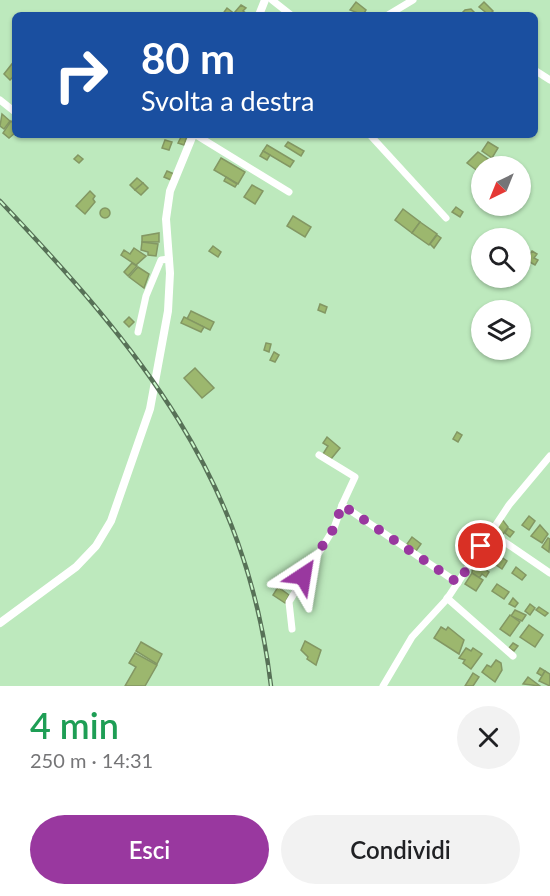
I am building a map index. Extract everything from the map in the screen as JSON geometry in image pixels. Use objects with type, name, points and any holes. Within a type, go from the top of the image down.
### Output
[{"type":"street","points":[[272,0],[287,12]]},
{"type":"street","points":[[393,12],[413,0]]},
{"type":"street","points":[[0,100],[12,110]]},
{"type":"street","points":[[0,622],[69,573],[96,546],[120,497],[150,409],[168,311],[169,259],[166,219],[170,191],[193,138]]},
{"type":"street","points":[[199,138],[289,192]]},
{"type":"street","points":[[373,138],[446,218]]},
{"type":"street","points":[[138,332],[146,296],[162,260],[169,259]]},
{"type":"street","points":[[292,629],[289,602],[334,528],[355,477],[319,455]]},
{"type":"street","points":[[383,686],[412,637],[447,598],[509,505],[550,456]]},
{"type":"street","points":[[342,505],[458,583]]},
{"type":"street","points":[[490,532],[550,573]]},
{"type":"street","points":[[447,598],[513,656]]},
{"type":"building","points":[[356,2],[366,10],[355,12],[350,10]]},
{"type":"building","points":[[484,2],[493,11],[485,12],[479,7]]},
{"type":"building","points":[[241,5],[246,8],[244,12],[235,12]]},
{"type":"building","points":[[12,64],[12,78],[10,80],[4,74]]},
{"type":"building","points":[[2,114],[10,121],[4,129],[0,126]]},
{"type":"building","points":[[11,121],[12,136],[9,138],[3,133]]},
{"type":"building","points":[[180,138],[186,138],[184,145],[178,143]]},
{"type":"building","points":[[165,140],[172,142],[169,150],[162,148]]},
{"type":"building","points":[[288,142],[304,151],[301,156],[285,146]]},
{"type":"building","points":[[488,142],[498,148],[493,156],[482,151]]},
{"type":"building","points":[[267,145],[294,161],[290,167],[263,151]]},
{"type":"building","points":[[263,151],[270,155],[267,160],[260,156]]},
{"type":"building","points":[[78,155],[83,159],[79,163],[74,159]]},
{"type":"building","points":[[221,158],[245,172],[238,184],[214,170]]},
{"type":"building","points":[[167,171],[174,174],[171,180],[164,177]]},
{"type":"building","points":[[226,177],[237,184],[235,187],[224,181]]},
{"type":"building","points":[[137,178],[143,183],[135,190],[130,185]]},
{"type":"building","points":[[143,183],[148,188],[141,195],[135,190]]},
{"type":"building","points":[[252,185],[263,191],[255,204],[244,197]]},
{"type":"building","points":[[90,191],[95,196],[93,199],[95,202],[85,214],[76,206]]},
{"type":"building","points":[[456,207],[463,212],[460,217],[452,212]]},
{"type":"building","points":[[105,208],[109,209],[109,217],[105,218],[101,217],[100,213],[101,209]]},
{"type":"building","points":[[403,209],[420,222],[412,233],[395,220]]},
{"type":"building","points":[[293,216],[311,227],[305,237],[287,226]]},
{"type":"building","points":[[420,222],[437,234],[429,245],[412,233]]},
{"type":"building","points":[[159,233],[159,242],[142,242],[142,236]]},
{"type":"building","points":[[437,235],[441,238],[434,248],[430,244]]},
{"type":"building","points":[[142,242],[158,244],[156,256],[148,255],[148,252],[141,250]]},
{"type":"building","points":[[213,246],[221,252],[218,257],[209,251]]},
{"type":"building","points":[[134,248],[146,256],[136,265],[121,255],[124,250],[130,254]]},
{"type":"building","points":[[531,252],[537,254],[534,258],[538,260],[535,265],[531,263]]},
{"type":"building","points":[[132,263],[137,266],[128,276],[124,272]]},
{"type":"building","points":[[138,267],[149,274],[144,288],[129,277]]},
{"type":"building","points":[[320,304],[327,307],[325,313],[318,310]]},
{"type":"building","points":[[191,311],[214,322],[210,330],[187,319]]},
{"type":"building","points":[[129,317],[134,322],[129,327],[124,322]]},
{"type":"building","points":[[184,317],[204,327],[201,332],[181,323]]},
{"type":"building","points":[[266,343],[271,344],[269,352],[264,350]]},
{"type":"building","points":[[274,352],[279,355],[275,362],[270,360]]},
{"type":"building","points":[[195,368],[214,388],[202,398],[184,378]]},
{"type":"building","points":[[457,432],[462,435],[458,442],[453,439]]},
{"type":"building","points":[[327,437],[340,448],[331,459],[323,454],[328,446],[323,443]]},
{"type":"building","points":[[529,516],[535,521],[529,530],[522,525]]},
{"type":"building","points":[[501,518],[508,527],[501,537],[492,531]]},
{"type":"building","points":[[540,525],[548,534],[542,543],[531,536]]},
{"type":"building","points":[[508,528],[514,532],[510,537],[505,533]]},
{"type":"building","points":[[412,537],[421,544],[416,551],[407,544]]},
{"type":"building","points":[[548,538],[550,539],[549,552],[542,547]]},
{"type":"building","points":[[494,552],[507,561],[502,569],[489,560]]},
{"type":"building","points":[[473,562],[489,572],[486,577],[482,574],[479,578],[472,573]]},
{"type":"building","points":[[516,567],[526,575],[522,580],[512,573]]},
{"type":"building","points":[[472,573],[483,580],[476,591],[465,584]]},
{"type":"building","points":[[497,584],[509,592],[504,599],[492,591]]},
{"type":"building","points":[[278,587],[289,595],[285,603],[273,595]]},
{"type":"building","points":[[513,598],[518,603],[515,607],[509,604]]},
{"type":"building","points":[[530,604],[535,608],[530,615],[525,611]]},
{"type":"building","points":[[539,607],[548,613],[545,616],[536,610]]},
{"type":"building","points":[[515,610],[526,615],[522,621],[511,616]]},
{"type":"building","points":[[510,615],[520,622],[510,636],[500,629]]},
{"type":"building","points":[[529,625],[543,635],[535,647],[520,637]]},
{"type":"building","points":[[441,627],[446,630],[448,627],[464,640],[459,654],[434,638]]},
{"type":"building","points":[[305,641],[321,650],[316,665],[307,659],[308,657],[301,650]]},
{"type":"building","points":[[141,642],[162,654],[157,664],[136,651]]},
{"type":"building","points":[[513,643],[518,646],[514,651],[509,648]]},
{"type":"building","points":[[466,648],[471,651],[473,648],[482,654],[471,669],[463,663],[465,660],[459,658]]},
{"type":"building","points":[[135,653],[157,665],[145,686],[125,686],[136,667],[129,663]]},
{"type":"building","points":[[496,660],[501,663],[502,670],[495,682],[482,672],[487,665],[491,667]]},
{"type":"building","points":[[540,668],[545,671],[542,676],[537,673]]},
{"type":"building","points":[[545,671],[550,674],[550,686],[539,681]]},
{"type":"building","points":[[473,673],[479,677],[473,686],[465,686]]},
{"type":"building","points":[[528,677],[540,686],[523,684]]},
{"type":"railway","points":[[0,201],[98,310],[141,364],[179,420],[211,479],[238,542],[258,611],[271,686]]},
{"type":"route","points":[[303,576],[334,528],[342,505],[458,583],[481,546]]}]
